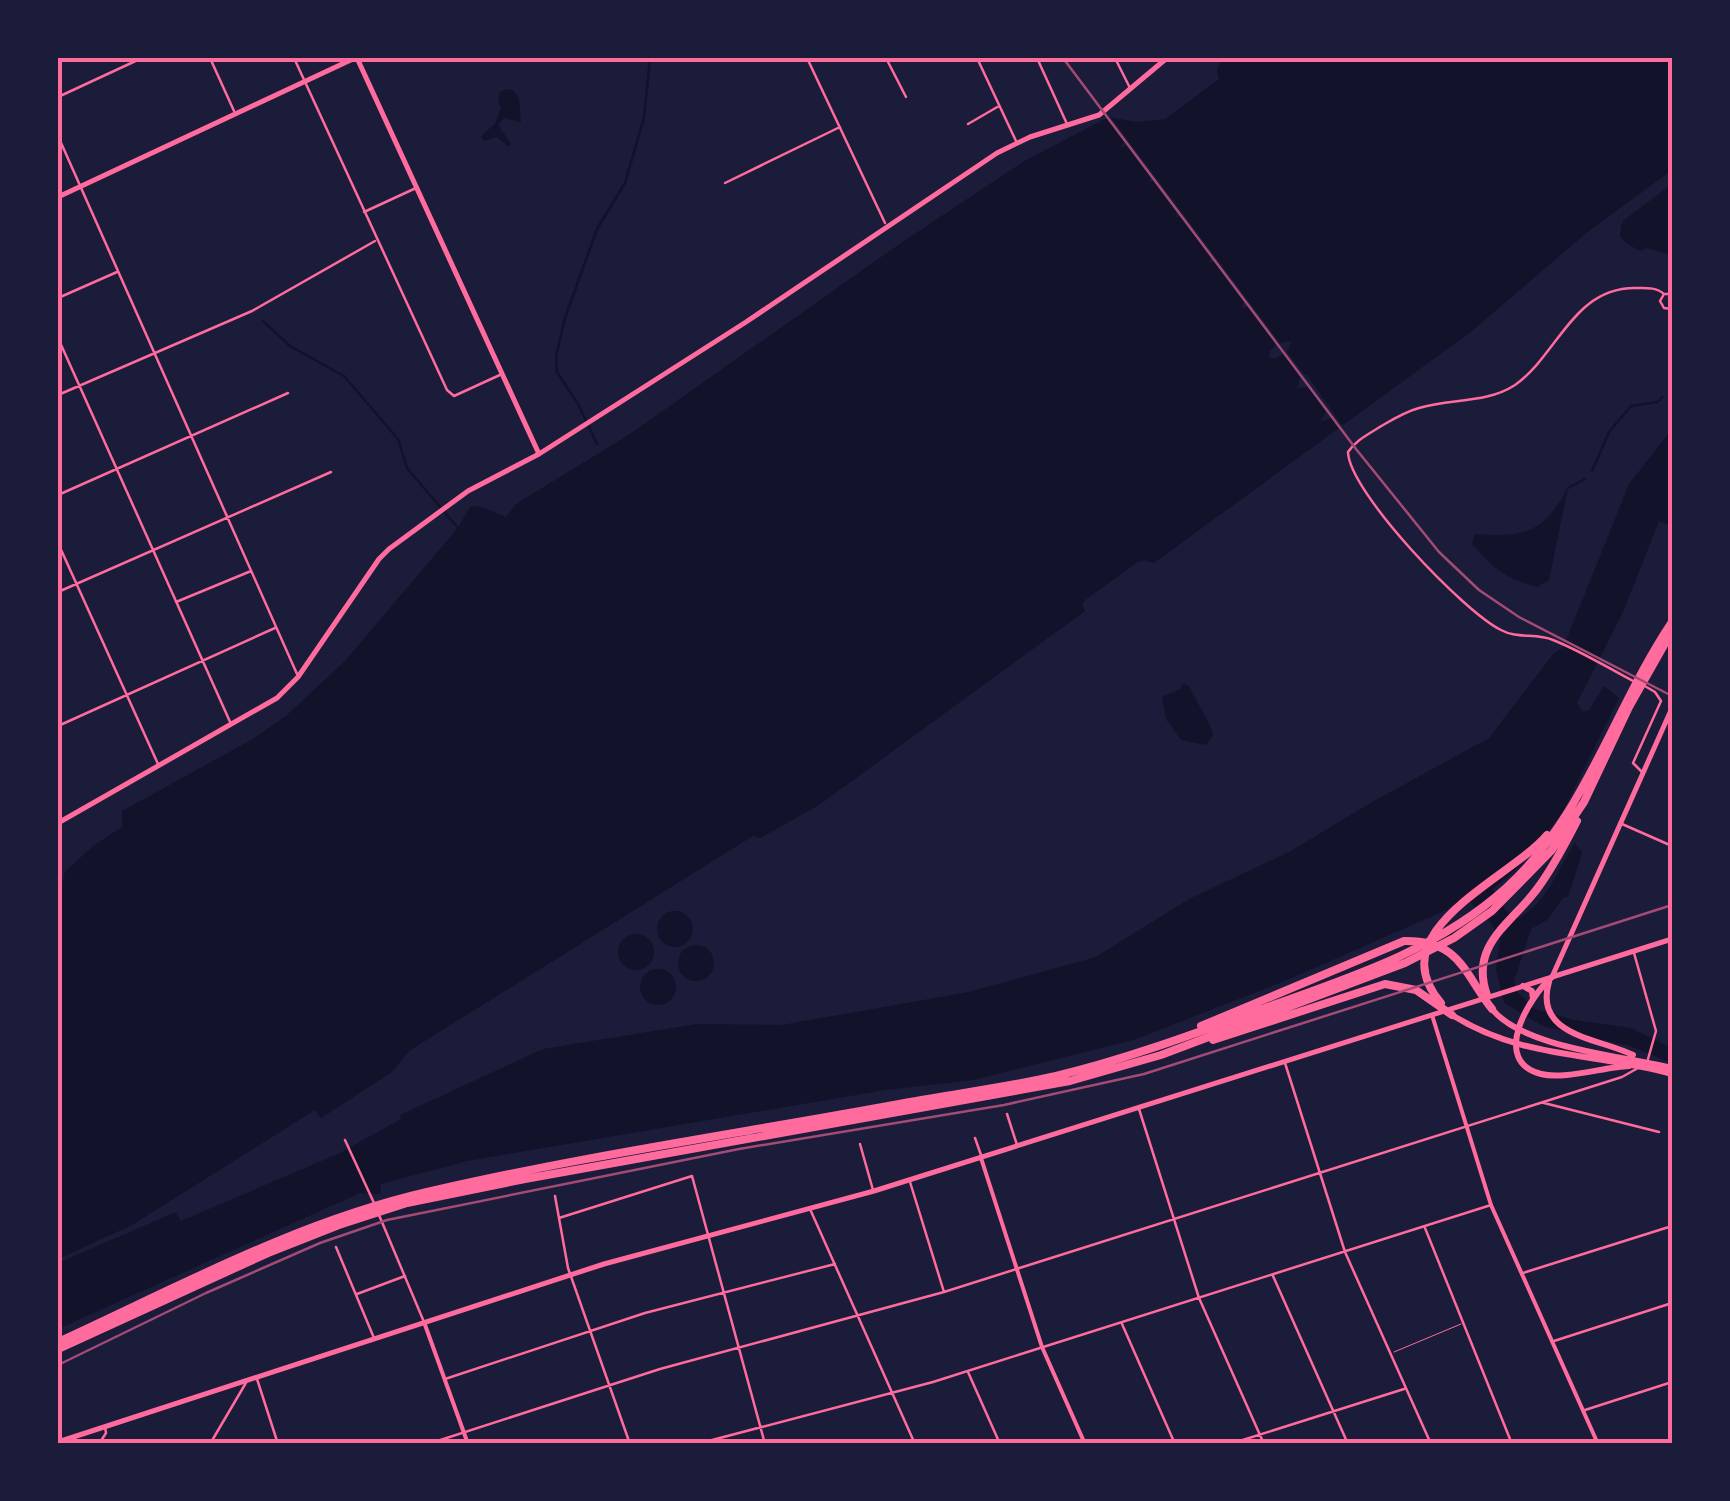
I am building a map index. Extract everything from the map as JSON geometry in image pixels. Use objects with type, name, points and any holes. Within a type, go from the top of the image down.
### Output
[{"type":"highway","points":[[58,1346],[380,1205],[1070,1082],[1394,960],[1446,934],[1506,893],[1537,857],[1569,809],[1648,658],[1672,622]]},
{"type":"highway","points":[[1492,1009],[1482,976],[1486,949],[1494,935],[1537,890],[1569,836],[1630,707],[1672,631]]},
{"type":"highway","points":[[1159,1050],[1352,986],[1432,950],[1473,926],[1551,851],[1584,802]]},
{"type":"highway","points":[[1452,1015],[1436,997],[1428,979],[1426,956],[1432,936],[1447,914],[1521,860],[1569,809]]},
{"type":"highway","points":[[1159,1050],[1258,1001],[1392,944],[1416,940],[1437,945],[1458,958],[1492,1009],[1509,1024],[1548,1041],[1672,1071]]},
{"type":"highway","points":[[1552,977],[1524,1014],[1515,1039],[1527,1066],[1546,1076],[1641,1063]]},
{"type":"highway","points":[[1552,977],[1546,992],[1547,1008],[1556,1023],[1641,1063]]},
{"type":"highway","points":[[1159,1050],[1392,984],[1416,990],[1480,1032],[1521,1047],[1641,1063]]},
{"type":"highway","points":[[1520,987],[1532,991],[1531,1004]]},
{"type":"main road","points":[[58,197],[356,58],[539,454]]},
{"type":"main road","points":[[58,823],[277,698],[298,677],[389,549],[478,485],[539,454],[1017,142],[1099,115],[1167,58]]},
{"type":"main road","points":[[1552,977],[1672,708]]},
{"type":"main road","points":[[58,1442],[571,1275],[874,1191],[1672,939]]},
{"type":"street","points":[[58,97],[142,58]]},
{"type":"street","points":[[210,58],[236,114]]},
{"type":"street","points":[[294,58],[446,390],[454,396],[503,374]]},
{"type":"street","points":[[807,58],[888,228]]},
{"type":"street","points":[[886,58],[906,98]]},
{"type":"street","points":[[977,58],[1017,142]]},
{"type":"street","points":[[1037,58],[1068,125]]},
{"type":"street","points":[[1115,58],[1130,90]]},
{"type":"street","points":[[968,124],[1000,106]]},
{"type":"street","points":[[724,183],[840,127]]},
{"type":"street","points":[[58,136],[298,677]]},
{"type":"street","points":[[363,210],[417,188]]},
{"type":"street","points":[[58,395],[271,301],[377,240]]},
{"type":"street","points":[[58,298],[119,272]]},
{"type":"street","points":[[1644,772],[1633,763],[1661,701],[1649,688],[1551,639],[1514,636],[1498,629],[1455,592],[1373,504],[1348,462],[1348,452],[1364,437],[1418,408],[1466,401],[1514,385],[1536,366],[1581,309],[1602,296],[1632,288],[1656,288],[1672,294]]},
{"type":"street","points":[[1664,294],[1662,306],[1672,309]]},
{"type":"street","points":[[58,338],[231,726]]},
{"type":"street","points":[[58,495],[288,393]]},
{"type":"street","points":[[58,592],[331,472]]},
{"type":"street","points":[[58,542],[158,765]]},
{"type":"street","points":[[175,603],[250,570]]},
{"type":"street","points":[[58,726],[276,628]]},
{"type":"street","points":[[1620,824],[1672,846]]},
{"type":"street","points":[[428,1444],[610,1385],[944,1292],[1622,1077],[1645,1064],[1656,1040],[1654,1018],[1634,951]]},
{"type":"street","points":[[1432,1015],[1492,1205],[1598,1444]]},
{"type":"street","points":[[1285,1062],[1345,1252],[1431,1444]]},
{"type":"street","points":[[1542,1102],[1659,1132]]},
{"type":"street","points":[[1139,1108],[1199,1298],[1264,1444]]},
{"type":"street","points":[[1007,1114],[1018,1146]]},
{"type":"street","points":[[975,1138],[1042,1347],[1086,1444]]},
{"type":"street","points":[[345,1140],[380,1205],[468,1444]]},
{"type":"street","points":[[860,1144],[874,1191]]},
{"type":"street","points":[[559,1218],[692,1176],[765,1444]]},
{"type":"street","points":[[910,1180],[944,1292]]},
{"type":"street","points":[[555,1196],[571,1275],[630,1444]]},
{"type":"street","points":[[698,1444],[968,1371],[1492,1205]]},
{"type":"street","points":[[810,1209],[915,1444]]},
{"type":"street","points":[[1522,1273],[1672,1226]]},
{"type":"street","points":[[1425,1227],[1512,1444]]},
{"type":"street","points":[[336,1247],[374,1339]]},
{"type":"street","points":[[444,1379],[591,1331],[835,1264]]},
{"type":"street","points":[[1272,1275],[1348,1444]]},
{"type":"street","points":[[356,1295],[406,1276]]},
{"type":"street","points":[[1552,1342],[1672,1303]]},
{"type":"street","points":[[1121,1322],[1174,1444]]},
{"type":"street","points":[[968,1371],[1000,1444]]},
{"type":"street","points":[[257,1377],[278,1444]]},
{"type":"street","points":[[210,1444],[248,1380]]},
{"type":"street","points":[[1583,1410],[1672,1382]]},
{"type":"street","points":[[1230,1444],[1406,1388]]},
{"type":"street","points":[[99,1444],[106,1434],[105,1426]]},
{"type":"lane","points":[[1390,1354],[1463,1324]]},
{"type":"shaded area","points":[[1222,58],[1672,58],[1672,171],[1584,235],[1472,331],[1154,563],[1138,562],[1085,600],[1085,611],[819,805],[760,838],[753,836],[409,1051],[392,1072],[321,1118],[315,1110],[132,1225],[58,1259],[58,902],[65,872],[93,846],[122,827],[122,811],[253,739],[287,715],[344,662],[458,528],[470,507],[479,506],[506,517],[516,504],[630,434],[1026,160],[1109,117],[1136,122],[1165,119],[1219,79],[1217,71]]},
{"type":"shaded area","points":[[507,89],[519,98],[521,122],[504,118],[498,125],[511,144],[509,147],[497,137],[484,141],[481,136],[495,124],[501,107],[500,92]]},
{"type":"shaded area","points":[[1672,182],[1672,255],[1646,248],[1641,251],[1627,244],[1620,236],[1622,221]]},
{"type":"shaded area","points":[[1672,429],[1672,526],[1659,521],[1623,612],[1577,703],[1583,712],[1589,710],[1604,686],[1619,698],[1563,811],[1520,858],[1523,863],[1493,889],[1505,910],[1518,919],[1545,894],[1575,843],[1582,853],[1568,897],[1547,920],[1531,929],[1514,981],[1517,992],[1535,1009],[1574,1020],[1631,1028],[1672,1048],[1672,1063],[1630,1046],[1543,1026],[1504,1003],[1496,969],[1500,940],[1491,923],[1466,898],[1287,980],[1134,1040],[974,1080],[885,1090],[467,1161],[381,1184],[380,1194],[360,1193],[58,1329],[58,1263],[176,1212],[181,1221],[340,1153],[401,1119],[400,1115],[543,1049],[697,1024],[782,1025],[969,992],[1096,957],[1189,899],[1291,851],[1489,738],[1554,653],[1563,648],[1629,484]]},
{"type":"shaded area","points":[[1568,488],[1549,580],[1538,587],[1501,572],[1472,544],[1475,534],[1507,535],[1531,529],[1550,515]]},
{"type":"shaded area","points":[[1183,684],[1189,686],[1212,730],[1206,745],[1181,740],[1166,719],[1162,697]]},
{"type":"shaded area","points":[[675,911],[688,916],[693,929],[688,942],[675,947],[662,942],[657,929],[662,916]]},
{"type":"shaded area","points":[[636,934],[649,939],[654,952],[649,965],[636,970],[623,965],[618,952],[623,939]]},
{"type":"shaded area","points":[[696,945],[709,950],[714,963],[709,976],[696,981],[683,976],[678,963],[683,950]]},
{"type":"shaded area","points":[[658,969],[671,974],[676,987],[671,1000],[658,1005],[645,1000],[640,987],[645,974]]},
{"type":"pier","points":[[1107,112],[1280,343],[1292,341],[1287,352],[1346,431],[1342,434],[1331,418],[1320,422],[1326,412],[1308,387],[1297,388],[1300,378],[1283,354],[1275,359],[1269,357],[1276,345],[1248,307],[1242,308],[1244,302],[1214,262],[1208,263],[1211,258],[1180,216],[1175,218],[1177,213],[1153,181],[1148,183],[1151,178],[1126,145],[1120,148],[1124,142],[1103,114]]},
{"type":"pier","points":[[1672,170],[1672,184],[1624,220],[1618,231],[1619,218],[1647,195],[1596,233],[1585,234]]},
{"type":"waterway","points":[[597,444],[557,372],[556,356],[565,318],[597,229],[625,183],[644,118],[650,58]]},
{"type":"waterway","points":[[263,321],[290,346],[344,376],[398,439],[407,468],[458,528]]},
{"type":"waterway","points":[[1592,471],[1609,432],[1631,406],[1658,402],[1662,397]]},
{"type":"waterway","points":[[1568,488],[1585,479]]},
{"type":"railway","points":[[1063,58],[1356,449],[1439,552],[1479,590],[1519,617],[1672,696]]},
{"type":"railway","points":[[58,1365],[206,1293],[320,1243],[387,1220],[739,1149],[1004,1105],[1144,1074],[1672,905]]}]
